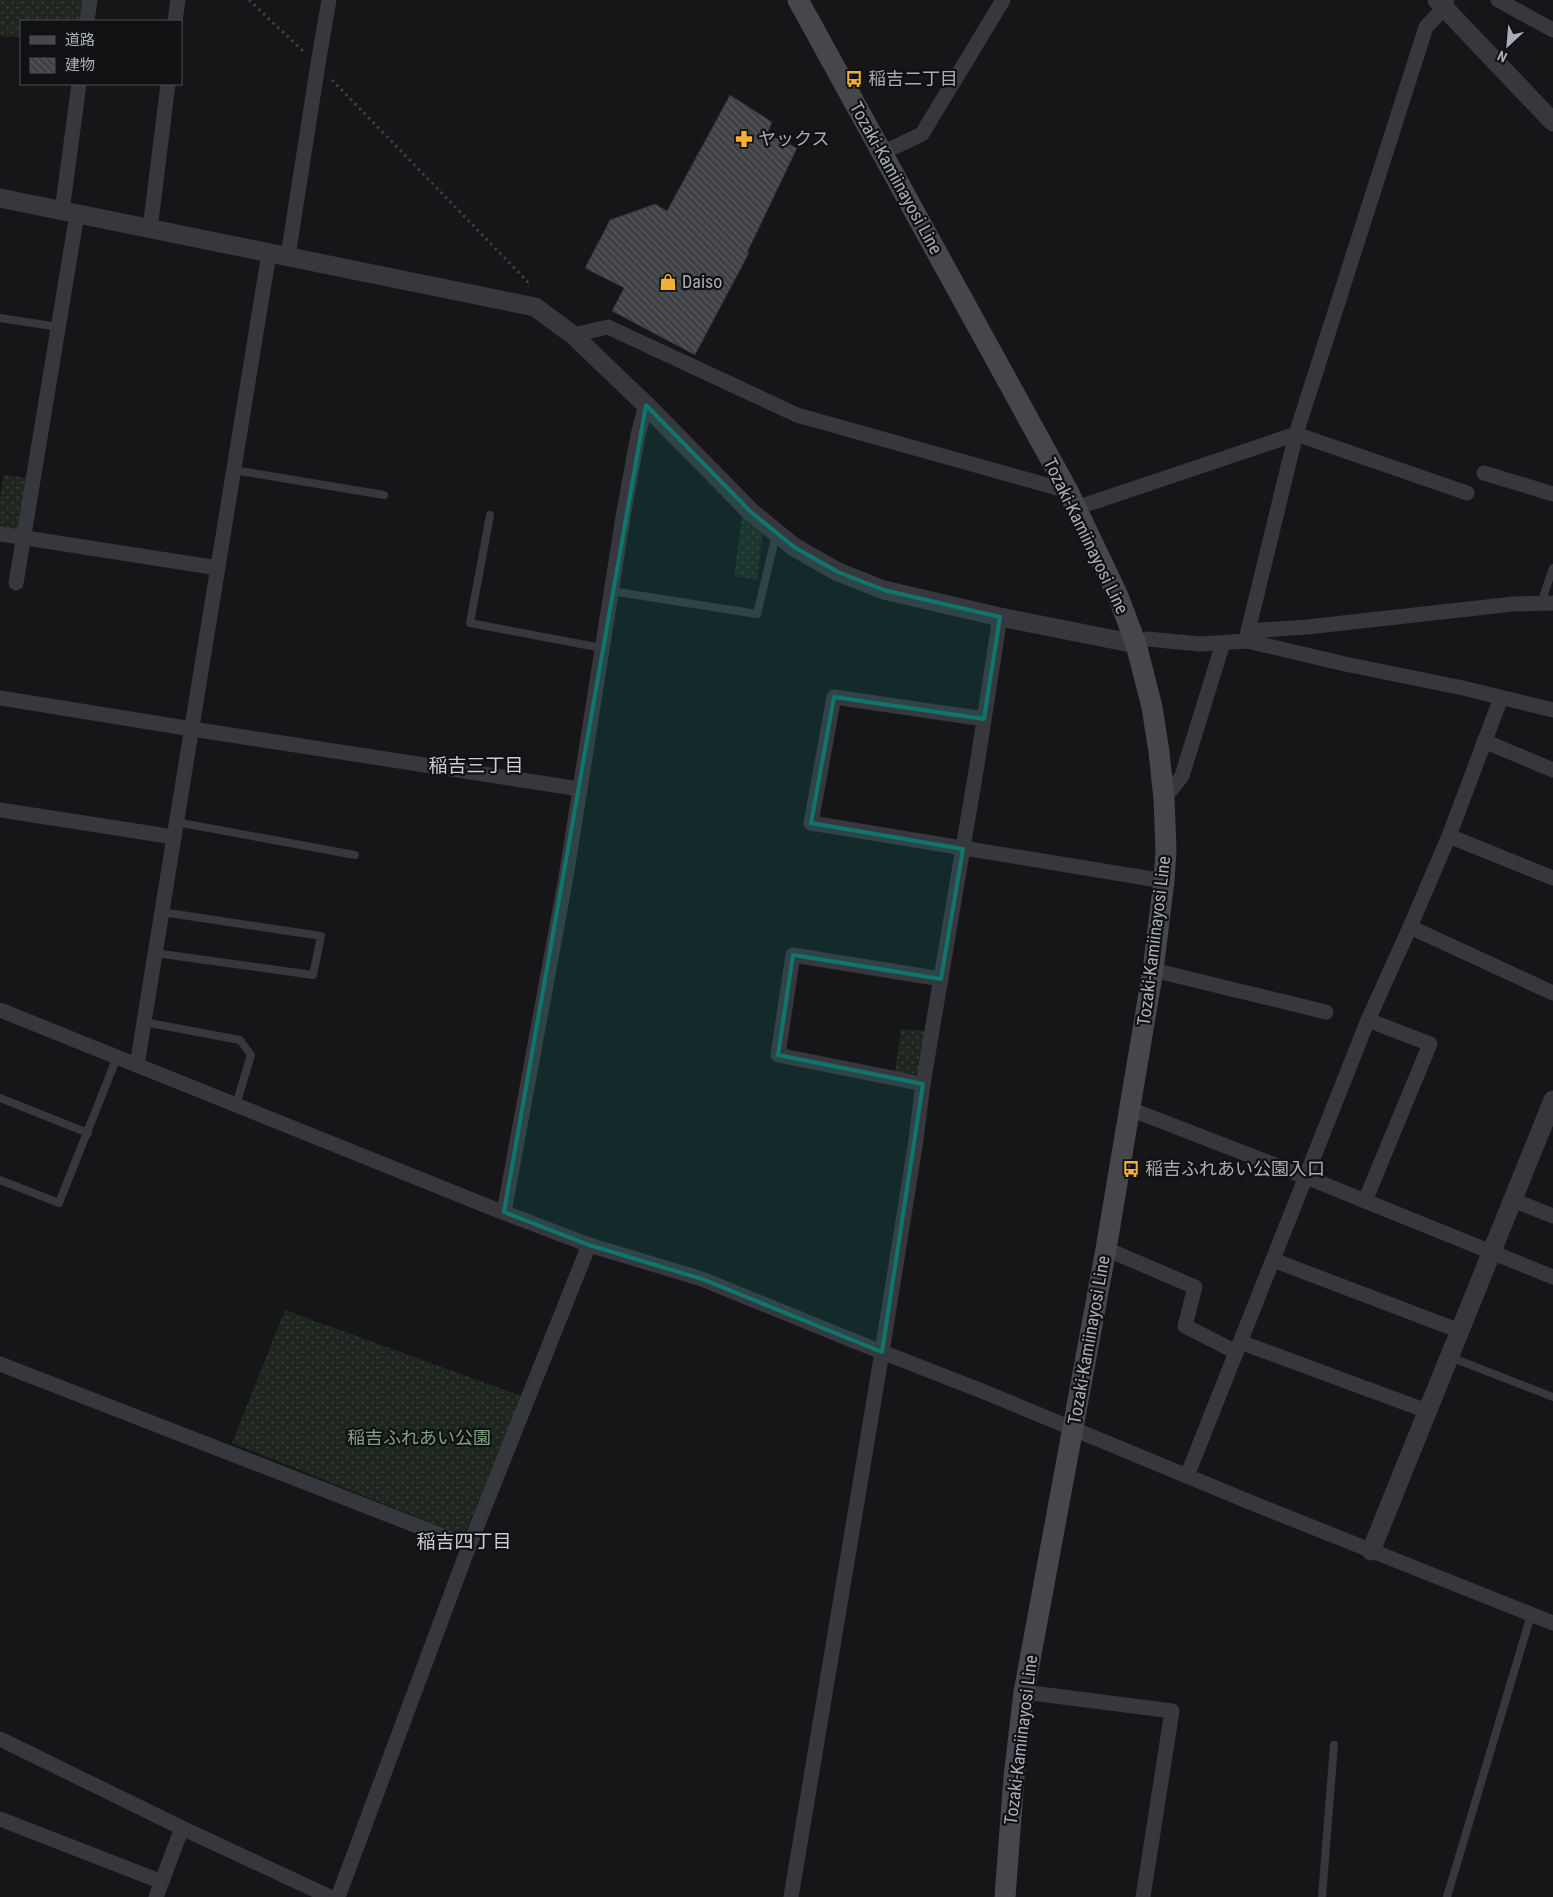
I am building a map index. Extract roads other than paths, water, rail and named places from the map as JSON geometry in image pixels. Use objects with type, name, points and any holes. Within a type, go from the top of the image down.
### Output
[{"type":"main road","name":"Tozaki-Kamiinayosi Line","points":[[798,0],[1072,499],[1118,596],[1136,644],[1152,707],[1164,799],[1166,851],[1153,970],[1106,1249],[1024,1692],[1014,1777],[1005,1897]]},
{"type":"street","points":[[87,20],[90,0]]},
{"type":"street","points":[[175,20],[178,0]]},
{"type":"street","points":[[288,256],[330,0]]},
{"type":"street","points":[[882,153],[922,134],[1003,0]]},
{"type":"street","points":[[1498,0],[1553,30]]},
{"type":"street","points":[[1248,636],[1296,434],[1426,27],[1443,3],[1553,122]]},
{"type":"street","points":[[16,583],[58,327],[79,85]]},
{"type":"street","points":[[150,229],[168,85]]},
{"type":"street","points":[[0,198],[535,307],[573,335],[646,405],[751,512],[794,547],[838,572],[884,590],[1000,617],[1136,644],[1146,639],[1200,644],[1223,643],[1248,636],[1307,627],[1513,604],[1547,603]]},
{"type":"street","points":[[137,1065],[269,253]]},
{"type":"street","points":[[573,335],[608,328],[797,415],[1072,499],[1296,434],[1467,493]]},
{"type":"street","points":[[504,1212],[560,907],[635,452],[646,405]]},
{"type":"street","points":[[1484,473],[1553,494]]},
{"type":"street","points":[[0,534],[218,568]]},
{"type":"street","points":[[791,1897],[882,1352],[916,1140],[923,1084],[1000,617]]},
{"type":"street","points":[[1248,636],[1345,664],[1463,688],[1553,710]]},
{"type":"street","points":[[1164,799],[1182,776],[1223,643]]},
{"type":"street","points":[[984,720],[834,697],[811,823],[1164,881]]},
{"type":"street","points":[[0,698],[580,788]]},
{"type":"street","points":[[1187,1476],[1368,1020],[1449,836],[1501,698]]},
{"type":"street","points":[[1484,741],[1553,770]]},
{"type":"street","points":[[0,810],[175,830]]},
{"type":"street","points":[[1449,836],[1553,878]]},
{"type":"street","points":[[1410,927],[1553,993]]},
{"type":"street","points":[[923,1084],[778,1055],[793,955],[941,978]]},
{"type":"street","points":[[1153,970],[1326,1012]]},
{"type":"street","points":[[0,1010],[589,1245],[702,1279],[1553,1624]]},
{"type":"street","points":[[1365,1201],[1430,1044],[1368,1020]]},
{"type":"street","points":[[1371,1551],[1552,1104]]},
{"type":"street","points":[[1130,1109],[1306,1177],[1553,1277]]},
{"type":"street","points":[[1513,1200],[1553,1216]]},
{"type":"street","points":[[338,1897],[469,1546],[589,1245]]},
{"type":"street","points":[[1106,1249],[1195,1287],[1185,1326],[1238,1347],[1427,1411]]},
{"type":"street","points":[[1273,1260],[1460,1331]]},
{"type":"street","points":[[0,1364],[469,1546]]},
{"type":"street","points":[[1024,1692],[1172,1712],[1143,1897]]},
{"type":"street","points":[[0,1739],[323,1896]]},
{"type":"street","points":[[0,1819],[162,1882]]},
{"type":"street","points":[[156,1897],[182,1828]]},
{"type":"lane","points":[[0,318],[58,327]]},
{"type":"lane","points":[[234,470],[384,495]]},
{"type":"lane","points":[[490,515],[470,623],[602,648]]},
{"type":"lane","points":[[611,592],[757,614],[777,533]]},
{"type":"lane","points":[[1547,603],[1553,568]]},
{"type":"lane","points":[[175,830],[355,855]]},
{"type":"lane","points":[[155,953],[313,975],[321,936],[162,912]]},
{"type":"lane","points":[[144,1022],[240,1040],[251,1055],[236,1105]]},
{"type":"lane","points":[[0,1180],[59,1203],[117,1057]]},
{"type":"lane","points":[[0,1098],[88,1132]]},
{"type":"lane","points":[[1449,1357],[1553,1397]]},
{"type":"lane","points":[[1446,1897],[1531,1615]]},
{"type":"lane","points":[[1322,1897],[1334,1745]]},
{"type":"place","name":"稲吉二丁目","points":[[854,79]]},
{"type":"place","name":"ヤックス","points":[[744,139]]},
{"type":"place","name":"Daiso","points":[[668,282]]},
{"type":"place","name":"稲吉ふれあい公園入口","points":[[1131,1169]]},
{"type":"district","name":"稲吉三丁目","points":[[476,765]]},
{"type":"district","name":"稲吉四丁目","points":[[464,1541]]},
{"type":"park label","name":"稲吉ふれあい公園","points":[[419,1438]]}]
